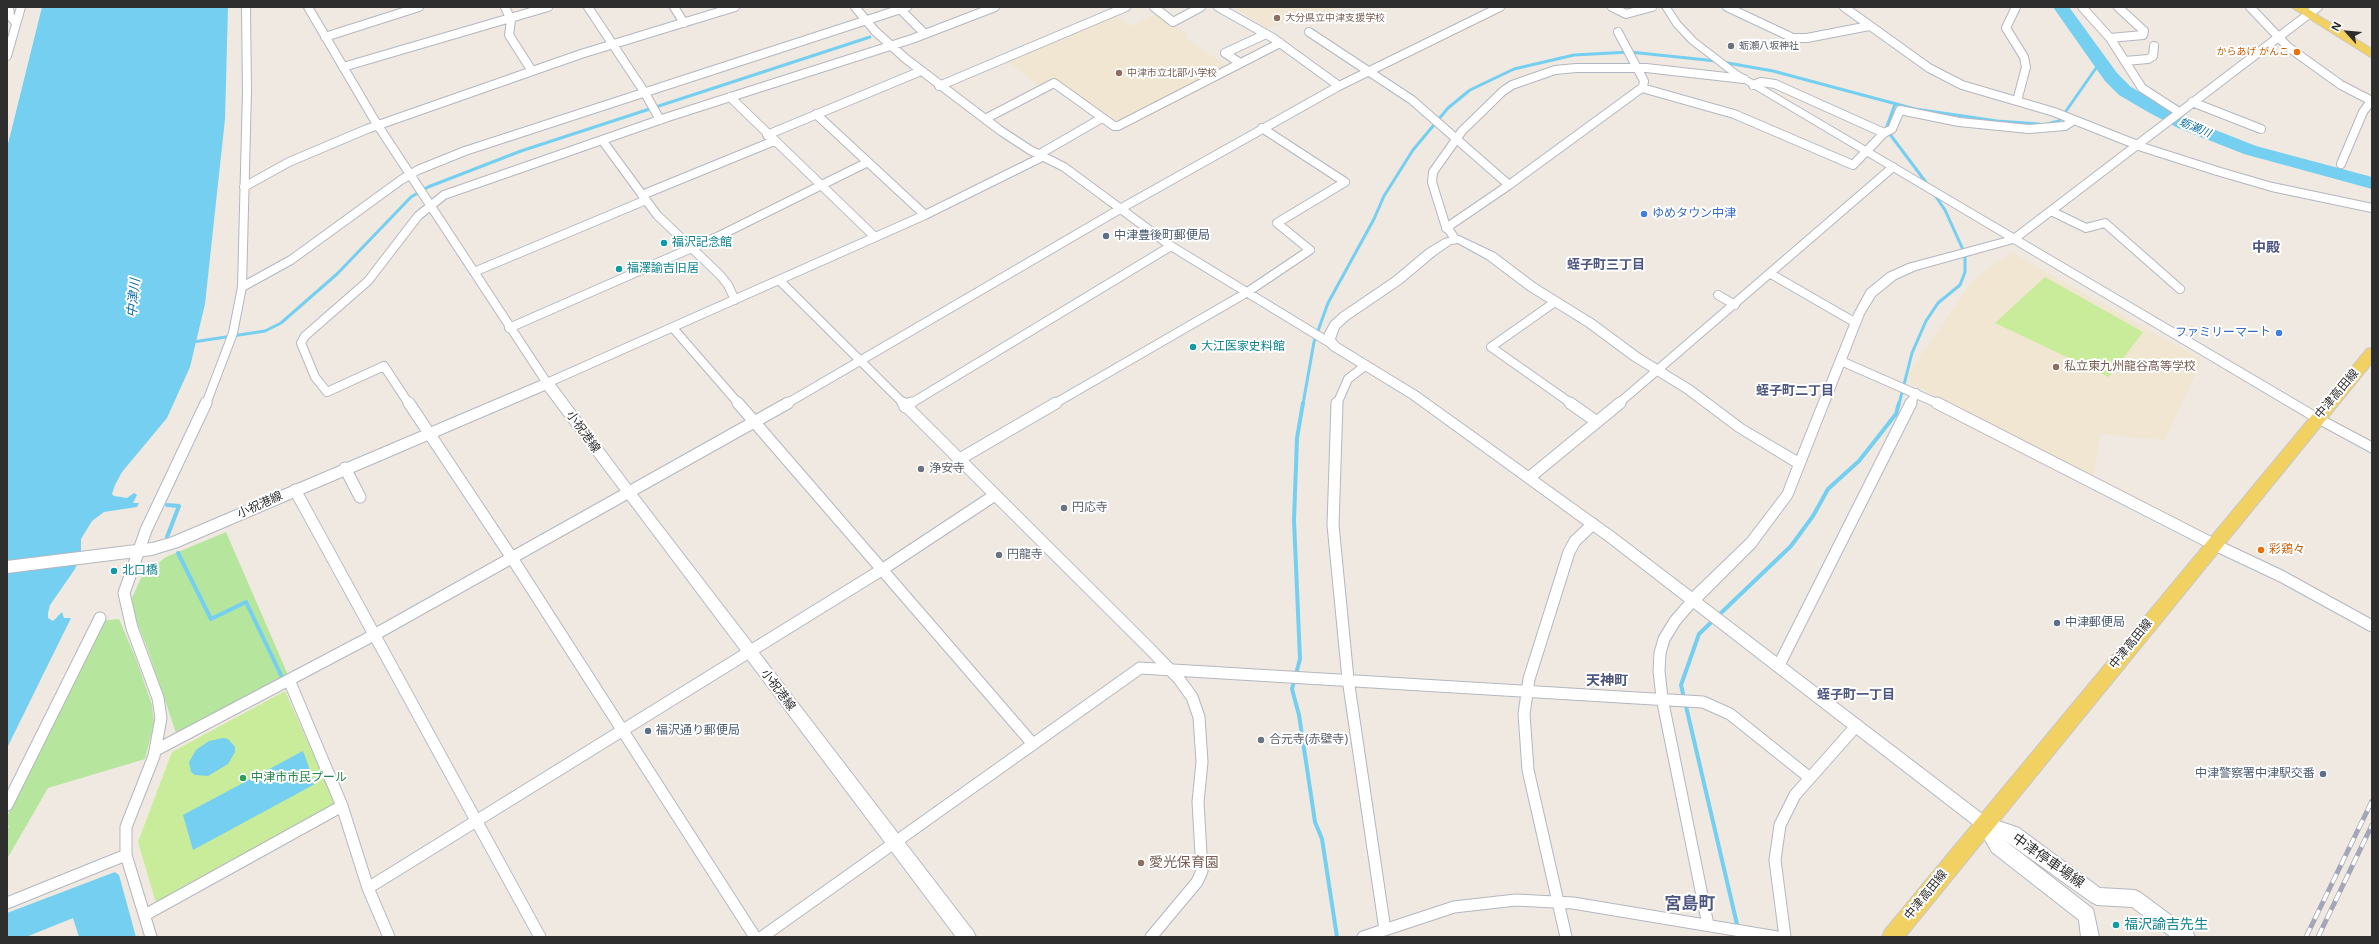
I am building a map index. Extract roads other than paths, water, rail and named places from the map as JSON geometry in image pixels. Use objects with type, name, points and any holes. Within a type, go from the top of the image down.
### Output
[{"type":"main road","points":[[2302,10],[2372,54]]},
{"type":"main road","name":"中津高田線","points":[[1892,937],[2213,544],[2372,353]]},
{"type":"main road","name":"小祝港線","points":[[7,567],[136,551],[184,539],[345,468],[547,383],[628,494],[967,937]]},
{"type":"main road","name":"中津停車場線","points":[[1984,824],[1998,846],[2087,915],[2090,937]]},
{"type":"main road","name":"中津停車場線","points":[[1984,824],[2013,834],[2097,896],[2135,899],[2186,937]]},
{"type":"street","points":[[9,7],[10,16],[16,23]]},
{"type":"street","points":[[7,56],[21,7]]},
{"type":"street","points":[[151,937],[126,855],[126,827],[156,750],[161,724],[159,704],[132,628],[124,593],[126,581],[136,551],[205,407],[223,363],[233,333],[242,287],[247,91],[246,7]]},
{"type":"street","points":[[308,7],[378,126],[411,174],[509,328],[547,383],[673,328],[874,236],[925,215],[1040,156],[1102,118]]},
{"type":"street","points":[[325,37],[418,7]]},
{"type":"street","points":[[505,7],[510,18],[510,35],[532,71]]},
{"type":"street","points":[[343,67],[548,7]]},
{"type":"street","points":[[588,7],[644,92],[660,120]]},
{"type":"street","points":[[674,7],[684,23]]},
{"type":"street","points":[[244,188],[289,162],[378,126],[532,71],[613,44],[735,7]]},
{"type":"street","points":[[855,7],[892,46],[921,71],[985,119],[1040,156],[1064,167],[1171,246],[1414,395],[1530,477],[1694,599],[1984,824]]},
{"type":"street","points":[[755,937],[512,558],[430,432],[384,366],[327,392],[315,377],[301,343],[305,336],[368,281],[397,246],[415,219],[430,204],[444,195],[660,120],[892,46],[994,7]]},
{"type":"street","points":[[939,86],[1126,7]]},
{"type":"street","points":[[1154,7],[1173,22],[1201,7]]},
{"type":"street","points":[[1218,7],[1280,43],[1339,86]]},
{"type":"street","points":[[156,750],[374,635],[628,494],[862,361],[1120,209],[1262,128],[1339,86],[1490,9],[1500,7]]},
{"type":"street","points":[[1612,7],[1626,14],[1652,7]]},
{"type":"street","points":[[1666,7],[1677,24],[1697,45],[1753,85],[2317,418],[2372,448]]},
{"type":"street","points":[[1726,7],[1775,31],[1793,38],[1807,38],[1869,26]]},
{"type":"street","points":[[1844,7],[1869,26],[1947,79],[2017,102],[2054,112],[2161,153],[2272,187],[2372,208]]},
{"type":"street","points":[[2016,7],[2006,28],[2024,57],[2026,67],[2017,102]]},
{"type":"street","points":[[2082,7],[2110,38],[2142,88],[2179,112]]},
{"type":"street","points":[[2110,38],[2143,35],[2144,31],[2118,7]]},
{"type":"street","points":[[2250,7],[2277,37],[2341,85],[2371,101],[2363,112],[2341,164]]},
{"type":"street","points":[[1708,925],[1662,698],[1659,662],[1664,639],[1675,621],[1694,599],[1762,531],[1788,494],[1867,299],[1888,279],[1912,267],[2014,239],[2277,37],[2302,10],[2318,7]]},
{"type":"street","points":[[242,287],[291,260],[411,174],[465,151],[902,8],[925,34]]},
{"type":"street","points":[[1309,32],[1412,100],[1509,185]]},
{"type":"street","points":[[1446,228],[1509,185],[1642,88],[1644,81],[1618,32]]},
{"type":"street","points":[[1240,63],[1225,53],[1266,34]]},
{"type":"street","points":[[985,119],[1054,83],[1102,118],[1114,126],[1118,126],[1280,43]]},
{"type":"street","points":[[2125,61],[2148,59],[2153,56],[2154,46]]},
{"type":"street","points":[[1744,79],[1638,68],[1561,69],[1520,81],[1503,91],[1455,139],[1432,176],[1446,228],[1455,239],[1482,250],[1555,302],[1590,323],[1626,350],[1688,389],[1740,428],[1800,464]]},
{"type":"street","points":[[767,135],[921,71]]},
{"type":"street","points":[[1753,85],[1761,82],[1775,84],[1887,132]]},
{"type":"street","points":[[1642,88],[1734,114],[1852,165],[1887,132],[1900,110],[1959,122],[2029,129],[2065,126],[2072,119]]},
{"type":"street","points":[[730,97],[819,186],[874,236]]},
{"type":"street","points":[[2192,102],[2261,129]]},
{"type":"street","points":[[816,114],[925,215]]},
{"type":"street","points":[[958,460],[1246,293],[1310,250],[1277,223],[1344,182],[1262,128]]},
{"type":"street","points":[[602,140],[644,198],[666,224],[720,275],[728,285],[734,300]]},
{"type":"street","points":[[474,272],[774,141]]},
{"type":"street","points":[[509,328],[692,248],[868,162]]},
{"type":"street","points":[[1530,477],[1659,371],[1893,167]]},
{"type":"street","points":[[2051,210],[2086,228],[2106,223],[2180,289]]},
{"type":"street","points":[[1338,348],[1329,339],[1331,331],[1338,321],[1398,280],[1433,250],[1455,239]]},
{"type":"street","points":[[905,407],[1171,246]]},
{"type":"street","points":[[1771,274],[1856,323]]},
{"type":"street","points":[[779,280],[862,361],[958,460],[1170,669],[1192,697],[1199,718],[1202,766],[1198,802],[1203,865],[1197,882],[1151,937]]},
{"type":"street","points":[[1718,295],[1735,305]]},
{"type":"street","points":[[1555,302],[1492,347],[1597,422]]},
{"type":"street","points":[[673,328],[1032,743]]},
{"type":"street","points":[[1841,361],[1914,392],[2213,544],[2281,576],[2372,626]]},
{"type":"street","points":[[1366,365],[1344,384],[1337,400],[1333,524],[1348,679],[1384,930]]},
{"type":"street","points":[[1779,665],[1914,392]]},
{"type":"street","points":[[345,468],[360,497]]},
{"type":"street","points":[[295,490],[540,937]]},
{"type":"street","points":[[368,888],[883,569],[995,495]]},
{"type":"street","points":[[1566,937],[1526,752],[1523,726],[1527,690],[1569,552],[1576,540],[1593,524]]},
{"type":"street","points":[[7,805],[100,618]]},
{"type":"street","points":[[762,937],[895,843],[1032,743],[1140,668],[1348,679],[1662,698],[1703,702],[1720,708],[1738,720],[1810,778]]},
{"type":"street","points":[[289,680],[342,806],[368,888],[389,937]]},
{"type":"street","points":[[1785,937],[1776,874],[1776,847],[1780,825],[1788,804],[1857,725]]},
{"type":"street","points":[[145,915],[342,806]]},
{"type":"street","points":[[7,903],[126,855]]},
{"type":"street","points":[[1363,937],[1441,910],[1469,904],[1516,900],[1558,901],[1777,937]]},
{"type":"water","name":"中津川","points":[[42,7],[228,7],[225,119],[205,304],[190,367],[167,418],[122,472],[115,485],[112,494],[114,496],[127,498],[134,493],[137,495],[133,503],[139,503],[137,507],[104,512],[92,521],[81,539],[81,553],[75,569],[50,605],[48,613],[48,618],[53,621],[62,612],[64,618],[71,618],[7,748],[7,148]]},
{"type":"water","points":[[223,738],[228,739],[235,747],[235,752],[228,764],[208,776],[195,775],[191,772],[189,762],[196,750],[209,741]]},
{"type":"water","name":"中津市市民プール","points":[[303,751],[315,784],[193,850],[183,815]]},
{"type":"water","points":[[115,872],[119,875],[136,937],[79,937],[73,918],[26,937],[7,937],[7,913]]},
{"type":"waterway","name":"蛎瀬川","points":[[2061,7],[2111,77],[2125,91],[2154,108],[2184,124],[2250,150],[2372,183]]},
{"type":"waterway","points":[[193,342],[265,331],[281,323],[337,274],[411,197],[428,187],[521,151],[870,37]]},
{"type":"waterway","points":[[1303,404],[1314,342],[1328,303],[1374,219],[1384,196],[1413,150],[1448,108],[1470,90],[1514,69],[1574,55],[1630,52],[1716,61]]},
{"type":"waterway","points":[[2047,124],[2059,121],[2101,61]]},
{"type":"waterway","points":[[1722,62],[1773,71],[1915,109],[1997,121],[2039,124]]},
{"type":"waterway","points":[[1895,104],[1886,129],[1928,185]]},
{"type":"waterway","points":[[1899,404],[1912,353],[1926,321],[1938,303],[1960,285],[1965,272],[1965,254],[1945,210],[1934,194]]},
{"type":"waterway","points":[[1303,403],[1297,438],[1294,520],[1300,659],[1292,689],[1299,715],[1315,822],[1322,839],[1337,937]]},
{"type":"waterway","points":[[1740,937],[1681,685],[1699,634],[1791,546],[1813,516],[1828,489],[1859,461],[1896,414],[1899,403]]},
{"type":"waterway","points":[[167,505],[179,506],[167,537]]},
{"type":"waterway","points":[[178,553],[211,619],[246,602],[282,677]]},
{"type":"railway","points":[[2306,937],[2372,801]]},
{"type":"railway","points":[[2318,937],[2372,825]]},
{"type":"place","name":"大分県立中津支援学校","points":[[1277,18]]},
{"type":"place","name":"蛎瀬八坂神社","points":[[1731,46]]},
{"type":"place","name":"からあげ がんこ","points":[[2297,52]]},
{"type":"place","name":"中津市立北部小学校","points":[[1119,73]]},
{"type":"place","name":"ゆめタウン中津","points":[[1644,214]]},
{"type":"place","name":"中津豊後町郵便局","points":[[1106,236]]},
{"type":"place","name":"福沢記念館","points":[[664,243]]},
{"type":"place","name":"福澤諭吉旧居","points":[[619,269]]},
{"type":"place","name":"ファミリーマート","points":[[2279,333]]},
{"type":"place","name":"大江医家史料館","points":[[1193,347]]},
{"type":"place","name":"私立東九州龍谷高等学校","points":[[2056,367]]},
{"type":"place","name":"浄安寺","points":[[921,469]]},
{"type":"place","name":"円応寺","points":[[1064,508]]},
{"type":"place","name":"彩鶏々","points":[[2261,550]]},
{"type":"place","name":"円龍寺","points":[[999,555]]},
{"type":"place","name":"北口橋","points":[[114,571]]},
{"type":"place","name":"中津郵便局","points":[[2057,623]]},
{"type":"place","name":"福沢通り郵便局","points":[[648,731]]},
{"type":"place","name":"合元寺(赤壁寺)","points":[[1261,740]]},
{"type":"place","name":"中津警察署中津駅交番","points":[[2323,774]]},
{"type":"place","name":"中津市市民プール","points":[[243,778]]},
{"type":"place","name":"愛光保育園","points":[[1141,863]]},
{"type":"place","name":"福沢諭吉先生","points":[[2116,925]]},
{"type":"district","name":"中殿","points":[[2266,248]]},
{"type":"district","name":"蛭子町三丁目","points":[[1606,265]]},
{"type":"district","name":"蛭子町二丁目","points":[[1795,391]]},
{"type":"district","name":"天神町","points":[[1607,681]]},
{"type":"district","name":"蛭子町一丁目","points":[[1856,695]]},
{"type":"district","name":"宮島町","points":[[1690,904]]}]
